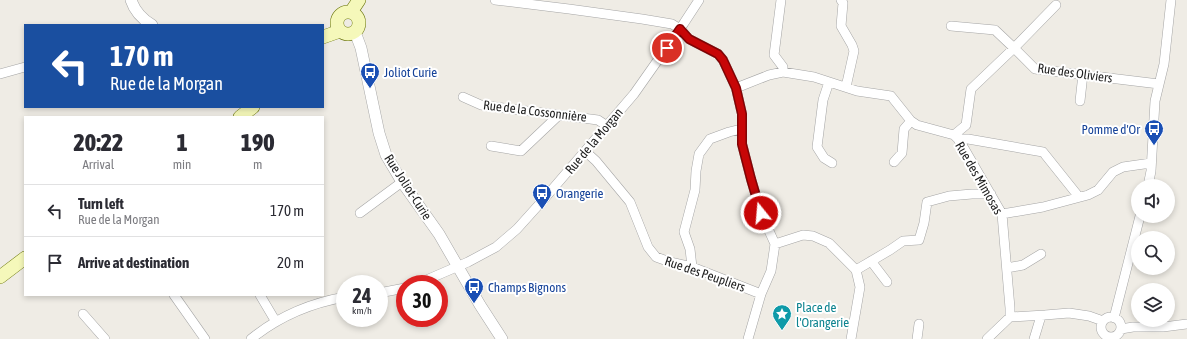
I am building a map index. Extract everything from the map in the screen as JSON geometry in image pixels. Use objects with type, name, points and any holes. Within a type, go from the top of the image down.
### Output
[{"type":"main road","points":[[339,28],[339,18],[341,15],[356,4]]},
{"type":"main road","points":[[324,29],[339,28],[346,34],[355,32],[359,26],[359,19],[355,14],[356,4]]},
{"type":"main road","points":[[324,36],[339,28]]},
{"type":"main road","points":[[241,116],[252,108]]},
{"type":"main road","points":[[0,277],[24,259]]},
{"type":"street","points":[[131,0],[133,6],[145,23]]},
{"type":"street","points":[[495,0],[672,24],[680,29],[689,39],[718,54],[723,60],[736,88],[742,114],[742,144],[751,179],[761,213],[775,244],[772,271],[761,294],[748,339]]},
{"type":"street","name":"Rue de la Morgan","points":[[438,275],[496,247],[517,230],[634,94],[699,0]]},
{"type":"street","points":[[781,0],[774,55],[783,67],[783,72]]},
{"type":"street","points":[[841,0],[843,3],[841,26],[854,51],[846,87]]},
{"type":"street","points":[[1149,179],[1152,163],[1156,101],[1164,64],[1171,0]]},
{"type":"street","points":[[956,137],[966,125],[971,89],[1056,5]]},
{"type":"street","name":"Rue des Oliviers","points":[[951,26],[995,30],[1035,69],[1159,84]]},
{"type":"street","name":"Rue Joliot-Curie","points":[[355,32],[361,48],[381,143],[386,155],[402,182],[463,264],[480,305],[502,339]]},
{"type":"street","points":[[0,74],[24,67]]},
{"type":"street","name":"Rue des Mimosas","points":[[736,88],[769,75],[783,72],[814,77],[857,91],[891,96],[911,121],[917,125],[956,137],[1002,214],[1010,316]]},
{"type":"street","points":[[1080,101],[1083,74]]},
{"type":"street","points":[[829,82],[823,100],[817,147],[824,158],[832,163]]},
{"type":"street","name":"Rue de la Cossonnière","points":[[463,98],[481,105],[598,120],[607,126]]},
{"type":"street","points":[[491,146],[521,151],[559,115]]},
{"type":"street","points":[[894,162],[902,153],[904,129],[911,121]]},
{"type":"street","points":[[692,267],[690,249],[684,232],[695,190],[696,170],[699,154],[710,139],[741,129]]},
{"type":"street","points":[[956,137],[1043,152],[1079,197]]},
{"type":"street","name":"Rue des Peupliers","points":[[585,151],[596,161],[630,202],[648,247],[656,257],[692,267],[761,294]]},
{"type":"street","points":[[1002,214],[1043,207],[1088,195],[1098,190],[1114,172],[1122,167],[1152,163]]},
{"type":"street","points":[[360,212],[402,182]]},
{"type":"street","points":[[856,270],[903,241],[919,240],[924,223],[927,202],[949,196],[991,194]]},
{"type":"street","points":[[1114,318],[1138,223]]},
{"type":"street","points":[[775,244],[803,235],[813,236],[829,243],[856,270],[860,287],[852,339]]},
{"type":"street","points":[[1007,268],[1023,265],[1041,254]]},
{"type":"street","points":[[871,261],[887,282]]},
{"type":"street","points":[[175,296],[205,339]]},
{"type":"street","points":[[261,296],[276,322]]},
{"type":"street","points":[[253,338],[265,328],[294,312],[316,304],[336,300]]},
{"type":"street","points":[[987,339],[1010,316],[1041,316],[1069,313],[1089,316],[1103,321]]},
{"type":"street","points":[[83,314],[105,339]]},
{"type":"street","points":[[1034,339],[1041,316]]},
{"type":"street","points":[[1106,318],[1114,318],[1120,323],[1120,332],[1115,336],[1104,337],[1102,329],[1103,321],[1106,318]]},
{"type":"street","points":[[917,339],[919,324]]},
{"type":"street","points":[[1121,329],[1133,327],[1163,328],[1187,324]]},
{"type":"place","name":"Joliot Curie","points":[[370,89]]},
{"type":"place","name":"Pomme d'Or","points":[[1154,146]]},
{"type":"place","name":"Orangerie","points":[[542,210]]},
{"type":"place","name":"Champs Bignons","points":[[474,304]]},
{"type":"place","name":"Place de l'Orangerie","points":[[782,331]]},
{"type":"route","points":[[667,48],[680,29],[689,39],[718,54],[723,60],[736,88],[742,114],[742,144],[761,213]]}]
